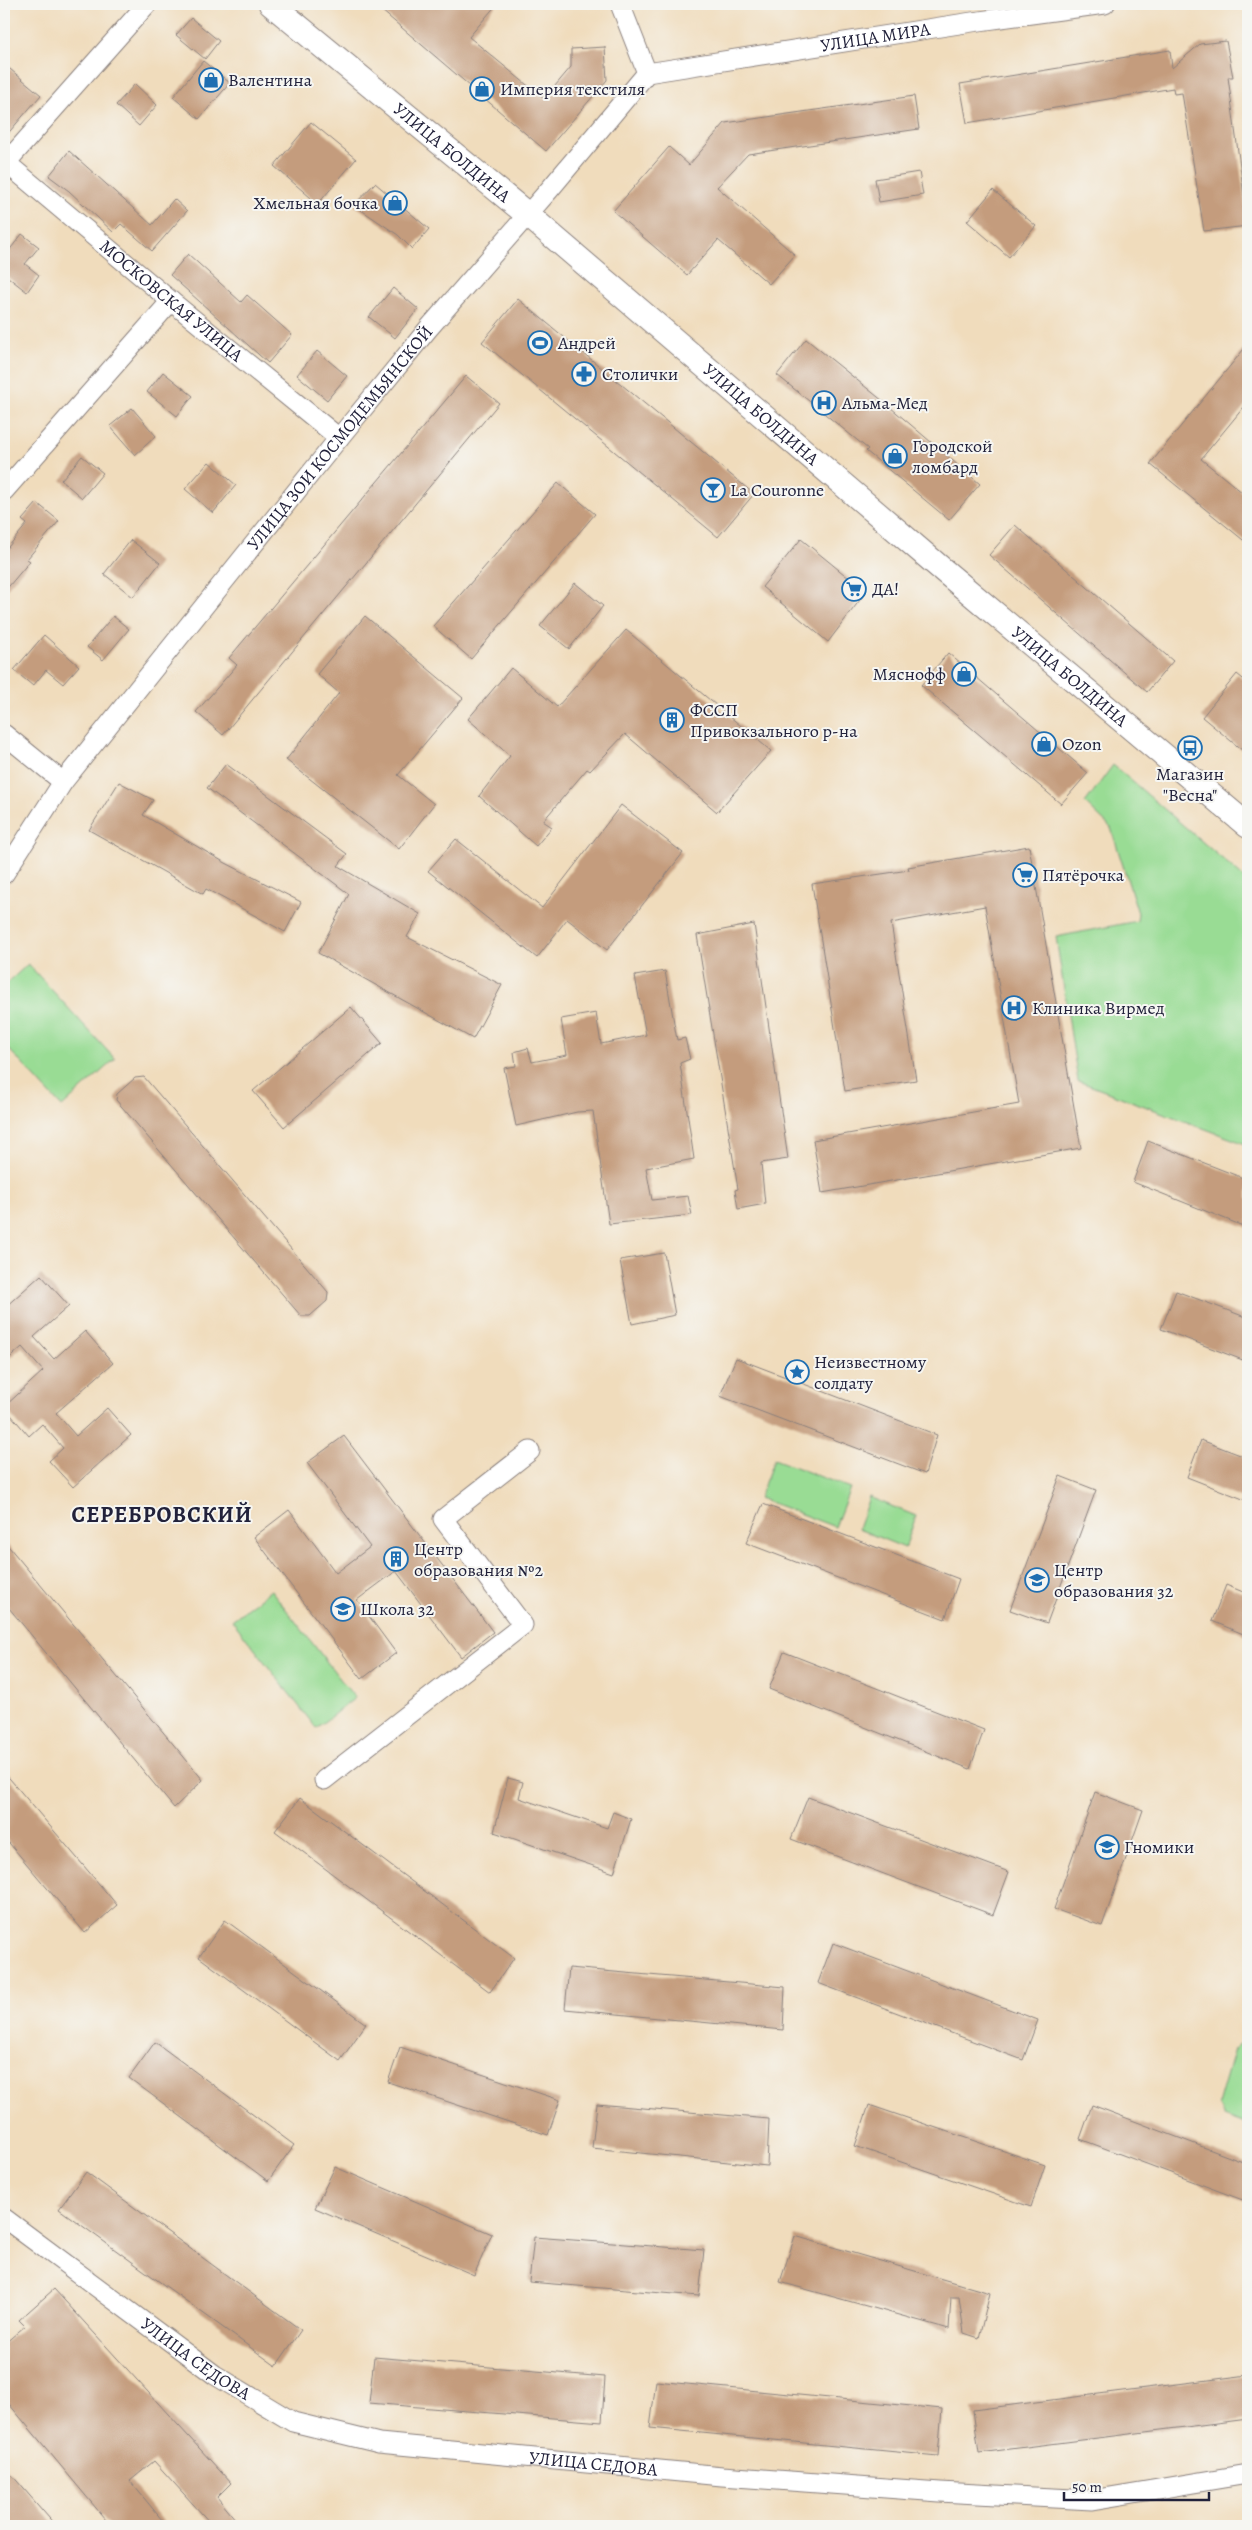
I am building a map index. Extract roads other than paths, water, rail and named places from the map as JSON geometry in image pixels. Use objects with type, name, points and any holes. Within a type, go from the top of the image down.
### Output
[{"type":"main road","name":"УЛИЦА БОЛДИНА","points":[[271,4],[528,215],[943,570],[1248,826]]},
{"type":"street","points":[[4,163],[147,4]]},
{"type":"street","points":[[620,4],[647,73]]},
{"type":"street","name":"УЛИЦА МИРА","points":[[647,73],[972,22],[1105,4]]},
{"type":"street","name":"УЛИЦА ЗОИ КОСМОДЕМЬЯНСКОЙ","points":[[4,874],[63,782],[339,438],[428,329],[528,215],[647,73]]},
{"type":"street","name":"МОСКОВСКАЯ УЛИЦА","points":[[4,163],[339,438]]},
{"type":"street","points":[[4,491],[171,301]]},
{"type":"street","points":[[4,734],[63,782]]},
{"type":"street","points":[[324,1780],[523,1625],[443,1520],[530,1451]]},
{"type":"street","name":"УЛИЦА СЕДОВА","points":[[4,2218],[215,2375],[292,2422],[379,2443],[722,2476],[940,2492],[1092,2500],[1248,2474]]},
{"type":"place","name":"Валентина","points":[[211,80]]},
{"type":"place","name":"Империя текстиля","points":[[482,89]]},
{"type":"place","name":"Хмельная бочка","points":[[395,203]]},
{"type":"place","name":"Андрей","points":[[540,343]]},
{"type":"place","name":"Столички","points":[[584,374]]},
{"type":"place","name":"Альма-Мед","points":[[824,403]]},
{"type":"place","name":"Городской ломбард","points":[[895,456]]},
{"type":"place","name":"La Couronne","points":[[713,490]]},
{"type":"place","name":"ДА!","points":[[854,589]]},
{"type":"place","name":"Мяснофф","points":[[964,674]]},
{"type":"place","name":"ФССП Привокзального р-на","points":[[672,720]]},
{"type":"place","name":"Ozon","points":[[1044,744]]},
{"type":"place","name":"Магазин \"Весна\"","points":[[1190,748]]},
{"type":"place","name":"Пятёрочка","points":[[1025,875]]},
{"type":"place","name":"Клиника Вирмед","points":[[1014,1008]]},
{"type":"place","name":"Неизвестному солдату","points":[[797,1372]]},
{"type":"place","name":"Центр образования №2","points":[[396,1559]]},
{"type":"place","name":"Центр образования 32","points":[[1037,1580]]},
{"type":"place","name":"Школа 32","points":[[343,1609]]},
{"type":"place","name":"Гномики","points":[[1107,1847]]},
{"type":"district","name":"СЕРЕБРОВСКИЙ","points":[[162,1514]]}]
